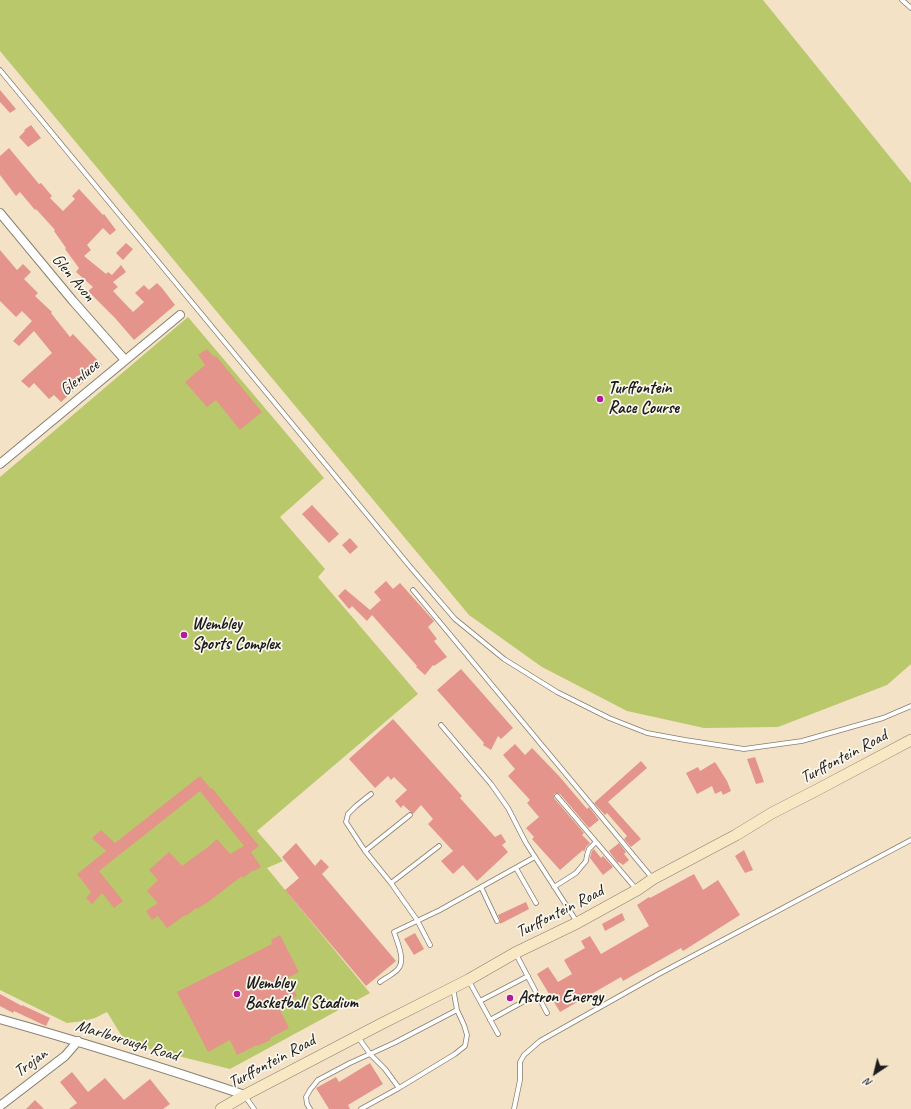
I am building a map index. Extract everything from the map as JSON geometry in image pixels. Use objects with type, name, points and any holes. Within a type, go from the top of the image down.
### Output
[{"type":"street","name":"Glen Avon","points":[[0,213],[73,301],[125,360]]},
{"type":"street","name":"Glenluce","points":[[0,464],[180,315]]},
{"type":"street","name":"Turffontein Road","points":[[221,1109],[357,1036],[577,923],[637,890],[653,879],[736,835],[772,813],[911,740]]},
{"type":"street","name":"Marlborough Road","points":[[0,1019],[78,1041],[245,1095]]},
{"type":"street","name":"Trojan","points":[[0,1106],[65,1056],[78,1041]]},
{"type":"lane","points":[[902,0],[911,8]]},
{"type":"lane","points":[[0,70],[412,569],[455,619],[504,659],[557,692],[609,718],[647,733],[744,749],[802,741],[883,718],[911,706]]},
{"type":"lane","points":[[413,590],[653,879]]},
{"type":"lane","points":[[440,725],[491,784],[504,802],[526,843],[577,923]]},
{"type":"lane","points":[[371,794],[348,814],[346,822],[365,851],[391,883],[417,920],[430,945]]},
{"type":"lane","points":[[557,796],[637,890]]},
{"type":"lane","points":[[365,851],[410,815]]},
{"type":"lane","points":[[514,1109],[520,1080],[520,1062],[524,1055],[540,1041],[664,971],[911,840]]},
{"type":"lane","points":[[554,887],[576,873],[586,861],[589,849],[596,842]]},
{"type":"lane","points":[[391,883],[439,846]]},
{"type":"lane","points":[[380,982],[397,970],[401,965],[401,956],[394,932],[440,910],[535,857]]},
{"type":"lane","points":[[516,868],[536,903]]},
{"type":"lane","points":[[480,887],[498,921]]},
{"type":"lane","points":[[515,954],[547,1013]]},
{"type":"lane","points":[[480,1001],[528,976]]},
{"type":"lane","points":[[468,980],[498,1034]]},
{"type":"lane","points":[[361,1109],[399,1088],[455,1054],[465,1046],[466,1035],[464,1025],[457,1010],[453,987]]},
{"type":"lane","points":[[490,1020],[537,994]]},
{"type":"lane","points":[[310,1109],[307,1104],[306,1097],[318,1080],[457,1010]]},
{"type":"lane","points":[[357,1036],[399,1088]]},
{"type":"lane","points":[[245,1095],[254,1109]]},
{"type":"green space","name":"Turffontein Race Course","points":[[0,0],[763,0],[911,183],[911,664],[887,685],[778,727],[704,728],[627,711],[542,667],[469,615],[0,51]]},
{"type":"green space","name":"Wembley Sports Complex","points":[[188,317],[324,478],[280,517],[325,569],[318,577],[418,694],[257,831],[283,861],[267,868],[370,993],[230,1069],[126,1043],[107,1012],[95,1018],[67,1023],[0,990],[0,477]]},
{"type":"building","points":[[0,90],[16,109],[10,113],[0,102]]},
{"type":"building","points":[[31,125],[41,138],[28,147],[19,137],[25,131],[24,130]]},
{"type":"building","points":[[9,148],[39,184],[41,183],[52,196],[50,198],[63,211],[75,199],[72,196],[79,189],[103,215],[104,214],[116,230],[110,235],[103,228],[87,245],[91,250],[84,256],[106,274],[108,272],[112,275],[121,265],[126,272],[113,282],[118,287],[113,291],[133,312],[144,302],[135,293],[144,285],[149,290],[157,283],[175,305],[134,340],[115,318],[88,291],[93,287],[76,272],[79,268],[65,249],[66,248],[54,231],[55,230],[20,192],[16,196],[0,175],[0,156]]},
{"type":"building","points":[[126,243],[133,249],[123,260],[116,253]]},
{"type":"building","points":[[0,250],[17,270],[23,264],[31,272],[24,279],[38,293],[35,296],[52,312],[51,313],[70,337],[73,334],[102,365],[61,402],[54,395],[49,399],[34,383],[29,388],[21,381],[52,353],[34,331],[19,346],[13,341],[32,321],[22,311],[16,317],[0,301]]},
{"type":"building","points":[[207,349],[214,357],[216,356],[262,412],[240,430],[216,400],[207,407],[185,382],[205,365],[198,355]]},
{"type":"building","points":[[312,505],[339,534],[329,543],[302,514]]},
{"type":"building","points":[[350,538],[358,547],[350,554],[342,545]]},
{"type":"building","points":[[386,581],[393,589],[400,583],[434,621],[428,627],[437,639],[434,641],[447,657],[434,666],[433,665],[425,675],[416,667],[417,666],[372,615],[367,621],[352,606],[349,609],[338,596],[345,589],[370,610],[381,600],[374,592]]},
{"type":"building","points":[[461,669],[513,728],[501,739],[498,736],[491,750],[483,745],[484,743],[437,690]]},
{"type":"building","points":[[393,719],[462,796],[460,798],[495,837],[501,834],[506,842],[502,845],[508,852],[477,881],[463,865],[453,874],[441,861],[453,851],[428,824],[433,819],[421,805],[413,814],[403,805],[401,808],[395,801],[407,790],[394,777],[391,780],[388,776],[375,788],[349,759]]},
{"type":"building","points":[[515,744],[525,755],[532,748],[559,776],[587,809],[589,807],[599,820],[589,828],[560,794],[554,794],[554,798],[584,833],[582,835],[590,843],[584,852],[583,850],[560,870],[532,839],[534,837],[526,828],[539,817],[527,803],[530,800],[508,776],[515,769],[503,755]]},
{"type":"building","points":[[755,757],[764,782],[756,784],[747,759]]},
{"type":"building","points":[[641,761],[647,768],[608,802],[641,839],[631,847],[624,839],[627,836],[607,813],[605,815],[594,803]]},
{"type":"building","points":[[715,762],[727,781],[731,791],[723,795],[721,791],[715,794],[712,786],[697,794],[686,773],[698,767],[700,771]]},
{"type":"building","points":[[200,776],[211,789],[212,788],[259,846],[251,852],[261,867],[254,871],[253,870],[243,878],[242,876],[208,902],[197,909],[196,908],[167,928],[158,916],[152,920],[146,911],[158,903],[147,891],[158,880],[149,870],[169,852],[182,866],[217,839],[230,854],[244,846],[200,791],[99,871],[123,901],[114,908],[102,893],[92,904],[86,898],[91,892],[77,874],[106,851],[92,838],[101,830],[115,843]]},
{"type":"building","points":[[296,843],[315,866],[321,859],[329,867],[322,874],[396,961],[366,986],[285,890],[299,878],[282,857]]},
{"type":"building","points":[[619,843],[626,852],[624,854],[629,860],[623,865],[619,862],[618,863],[609,851]]},
{"type":"building","points":[[594,849],[601,858],[603,856],[613,867],[603,875],[590,858]]},
{"type":"building","points":[[744,850],[753,870],[745,873],[735,856]]},
{"type":"building","points":[[694,874],[703,890],[718,880],[740,915],[683,951],[681,948],[623,981],[621,977],[560,1012],[537,974],[548,967],[558,982],[572,974],[564,960],[585,948],[581,941],[590,936],[601,954],[649,926],[637,905],[649,897],[650,898]]},
{"type":"building","points":[[526,902],[529,909],[500,924],[498,915]]},
{"type":"building","points":[[622,913],[625,920],[605,931],[602,924]]},
{"type":"building","points":[[415,933],[424,949],[414,955],[404,939]]},
{"type":"building","name":"Wembley Basketball Stadium","points":[[280,935],[299,972],[288,978],[297,996],[278,1006],[289,1028],[270,1038],[271,1040],[237,1055],[230,1040],[208,1052],[177,992],[272,944],[271,940]]},
{"type":"building","points":[[0,994],[22,1006],[50,1018],[46,1026],[14,1011],[13,1013],[0,1006]]},
{"type":"building","points":[[370,1063],[383,1084],[348,1105],[350,1109],[329,1109],[316,1088],[336,1077],[339,1082]]},
{"type":"building","points":[[72,1072],[88,1092],[105,1078],[124,1100],[150,1079],[170,1104],[163,1109],[69,1109],[77,1103],[60,1082]]},
{"type":"building","points":[[35,1100],[44,1109],[26,1109]]},
{"type":"place","name":"Turffontein Race Course","points":[[600,399]]},
{"type":"place","name":"Wembley Sports Complex","points":[[184,635]]},
{"type":"place","name":"Wembley Basketball Stadium","points":[[237,994]]},
{"type":"place","name":"Astron Energy","points":[[510,998]]}]
